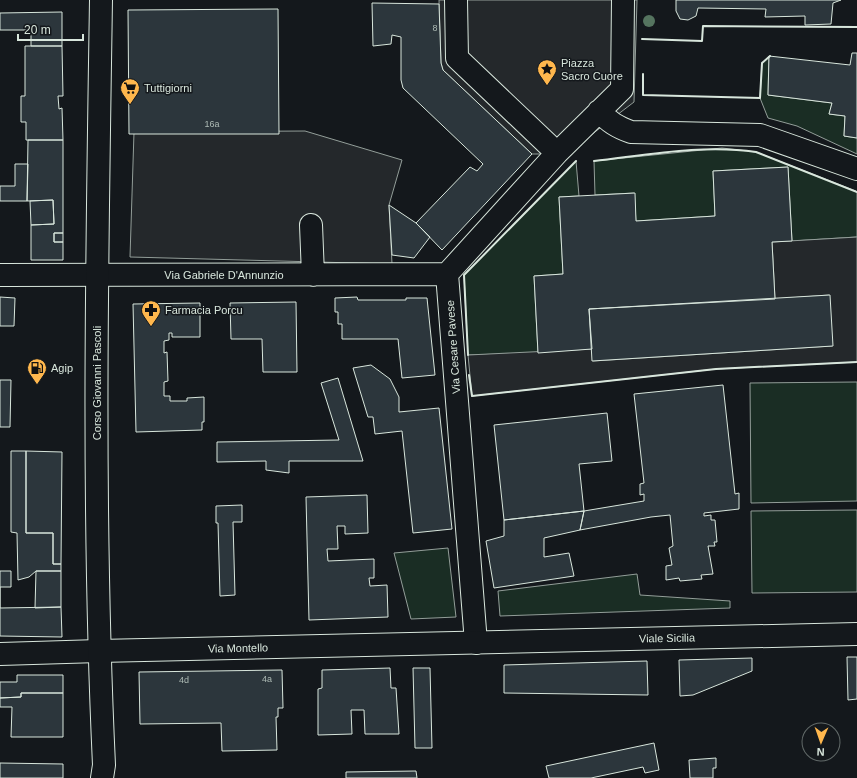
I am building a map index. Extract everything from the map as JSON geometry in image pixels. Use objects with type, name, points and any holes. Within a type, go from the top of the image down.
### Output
[{"type":"street","name":"Corso Giovanni Pascoli","points":[[101,0],[96,275],[99,651],[105,774]]},
{"type":"street","points":[[456,0],[457,58],[557,153]]},
{"type":"street","points":[[447,274],[557,153],[622,89],[623,0]]},
{"type":"street","points":[[599,111],[608,121],[618,128],[631,132],[760,135],[857,169]]},
{"type":"street","points":[[311,225],[313,275]]},
{"type":"street","name":"Via Gabriele D'Annunzio","points":[[0,275],[447,274]]},
{"type":"street","name":"Via Cesare Pavese","points":[[447,274],[476,643]]},
{"type":"street","name":"Viale Sicilia","points":[[476,643],[857,634]]},
{"type":"street","name":"Via Montello","points":[[0,654],[476,643]]},
{"type":"green space","points":[[769,56],[768,95],[832,103],[829,114],[845,116],[844,136],[857,138],[857,154],[797,126],[768,118],[760,98],[762,63]]},
{"type":"green space","points":[[722,148],[756,152],[856,191],[857,237],[792,241],[788,167],[713,171],[715,216],[636,221],[634,193],[595,195],[594,161]]},
{"type":"green space","points":[[576,161],[579,196],[559,197],[563,274],[534,276],[538,353],[468,355],[464,275]]},
{"type":"green space","points":[[857,382],[857,501],[751,503],[750,383]]},
{"type":"green space","points":[[857,510],[857,592],[752,593],[751,511]]},
{"type":"green space","points":[[448,548],[456,617],[411,619],[394,553]]},
{"type":"green space","points":[[637,574],[640,595],[730,601],[730,608],[500,616],[498,591]]},
{"type":"shaded area","name":"Piazza Sacro Cuore","points":[[439,0],[637,0],[634,102],[566,154],[532,154],[443,70],[441,63]]},
{"type":"shaded area","points":[[305,131],[402,160],[389,205],[392,264],[130,257],[134,132]]},
{"type":"shaded area","points":[[857,237],[857,362],[716,369],[472,396],[468,355],[592,349],[593,361],[832,346],[829,295],[775,299],[772,242]]},
{"type":"building","points":[[676,0],[841,0],[833,3],[831,24],[805,25],[805,16],[765,17],[766,9],[698,8],[696,16],[688,20],[680,19],[676,11]]},
{"type":"building","points":[[372,3],[439,4],[441,63],[443,70],[532,154],[442,250],[416,223],[470,167],[477,171],[483,164],[403,88],[401,80],[401,37],[392,35],[391,44],[373,46]]},
{"type":"building","points":[[278,9],[279,134],[129,134],[128,10]]},
{"type":"building","points":[[62,12],[62,46],[31,46],[31,30],[0,30],[0,13]]},
{"type":"building","points":[[25,46],[62,46],[63,96],[58,96],[59,109],[62,108],[63,140],[26,140],[26,122],[21,122],[21,96],[25,96]]},
{"type":"building","points":[[852,53],[857,53],[857,138],[844,136],[845,116],[829,114],[832,103],[768,95],[769,56],[850,65]]},
{"type":"building","points":[[28,140],[63,140],[63,233],[54,233],[54,242],[63,242],[63,260],[31,260],[31,225],[54,224],[53,200],[27,201]]},
{"type":"building","points":[[15,164],[28,164],[27,201],[0,201],[0,186],[15,186]]},
{"type":"building","points":[[788,167],[792,241],[772,242],[775,299],[589,309],[592,349],[538,353],[534,276],[563,274],[559,197],[635,193],[636,221],[715,216],[713,171]]},
{"type":"building","points":[[53,200],[54,224],[31,225],[30,201]]},
{"type":"building","points":[[389,205],[416,223],[430,237],[414,258],[392,255]]},
{"type":"building","points":[[54,233],[63,233],[63,242],[54,242]]},
{"type":"building","points":[[830,295],[833,346],[592,361],[589,309]]},
{"type":"building","points":[[0,297],[15,298],[14,326],[0,326]]},
{"type":"building","points":[[357,297],[358,300],[406,300],[406,298],[427,298],[435,375],[402,378],[398,339],[342,339],[342,324],[338,324],[338,312],[335,312],[335,298]]},
{"type":"building","points":[[296,302],[297,372],[263,372],[262,339],[231,339],[230,303]]},
{"type":"building","points":[[200,303],[200,337],[172,337],[172,333],[169,333],[169,340],[164,341],[164,353],[167,352],[168,381],[164,382],[164,396],[170,396],[170,401],[187,401],[187,398],[204,397],[204,422],[202,422],[202,430],[136,432],[133,304]]},
{"type":"building","points":[[371,365],[390,379],[399,397],[399,412],[439,408],[452,529],[413,533],[402,431],[375,434],[373,417],[368,417],[353,368]]},
{"type":"building","points":[[338,378],[363,461],[289,461],[289,473],[266,470],[266,461],[217,462],[217,442],[339,440],[321,383]]},
{"type":"building","points":[[0,380],[11,380],[10,427],[0,427]]},
{"type":"building","points":[[723,385],[735,494],[739,493],[739,509],[704,513],[704,516],[711,515],[711,520],[715,520],[717,542],[714,542],[715,546],[708,546],[713,574],[701,575],[702,579],[680,581],[679,578],[666,580],[666,566],[672,565],[669,548],[673,546],[670,515],[580,530],[584,511],[644,501],[644,494],[640,495],[640,484],[644,483],[634,394]]},
{"type":"building","points":[[607,413],[612,461],[579,464],[584,511],[504,520],[494,425]]},
{"type":"building","points":[[11,451],[26,451],[26,533],[53,533],[53,564],[61,564],[61,571],[36,571],[29,577],[18,580],[17,533],[11,532]]},
{"type":"building","points":[[26,451],[62,452],[61,564],[53,564],[53,533],[26,533]]},
{"type":"building","points":[[367,495],[368,533],[345,534],[345,526],[337,526],[338,549],[327,549],[328,561],[374,559],[374,578],[369,578],[370,586],[387,585],[388,617],[309,620],[306,497]]},
{"type":"building","points":[[242,505],[242,522],[233,522],[235,595],[220,596],[218,523],[216,523],[216,506]]},
{"type":"building","points":[[584,511],[580,530],[544,538],[544,557],[569,553],[574,576],[494,588],[486,541],[504,536],[504,520]]},
{"type":"building","points":[[0,571],[11,571],[11,587],[0,587]]},
{"type":"building","points":[[36,571],[61,571],[61,607],[35,608]]},
{"type":"building","points":[[61,607],[62,637],[0,636],[0,608]]},
{"type":"building","points":[[847,657],[857,657],[857,699],[848,700]]},
{"type":"building","points":[[752,658],[752,671],[693,695],[680,696],[679,660]]},
{"type":"building","points":[[647,661],[648,695],[504,693],[504,665]]},
{"type":"building","points":[[390,668],[391,688],[396,688],[399,734],[365,734],[364,710],[351,710],[352,734],[318,735],[318,689],[322,688],[322,670]]},
{"type":"building","points":[[413,668],[430,668],[432,748],[415,748]]},
{"type":"building","points":[[282,670],[283,708],[278,708],[278,717],[276,717],[277,750],[222,751],[221,723],[140,724],[139,672]]},
{"type":"building","points":[[17,675],[63,675],[63,693],[21,693],[21,697],[0,698],[0,682],[17,682]]},
{"type":"building","points":[[21,693],[63,693],[63,737],[11,737],[12,707],[0,707],[0,698],[21,697]]},
{"type":"building","points":[[654,743],[659,770],[645,773],[643,767],[591,778],[549,778],[546,766]]},
{"type":"building","points":[[716,758],[716,768],[713,768],[713,778],[690,778],[689,760]]},
{"type":"building","points":[[0,763],[63,764],[63,778],[0,778]]},
{"type":"building","points":[[416,771],[417,778],[346,778],[346,772]]},
{"type":"wall","points":[[642,39],[702,41],[703,26],[857,27]]},
{"type":"wall","points":[[643,74],[643,95],[760,98],[762,63],[770,56]]},
{"type":"wall","points":[[594,161],[675,151],[716,149],[756,152],[857,192]]},
{"type":"wall","points":[[468,355],[464,275],[576,161]]},
{"type":"wall","points":[[469,375],[472,396],[716,369],[857,362]]},
{"type":"place","name":"Piazza Sacro Cuore","points":[[547,86]]},
{"type":"place","name":"Tuttigiorni","points":[[130,105]]},
{"type":"place","name":"Farmacia Porcu","points":[[151,327]]},
{"type":"place","name":"Agip","points":[[37,385]]}]
